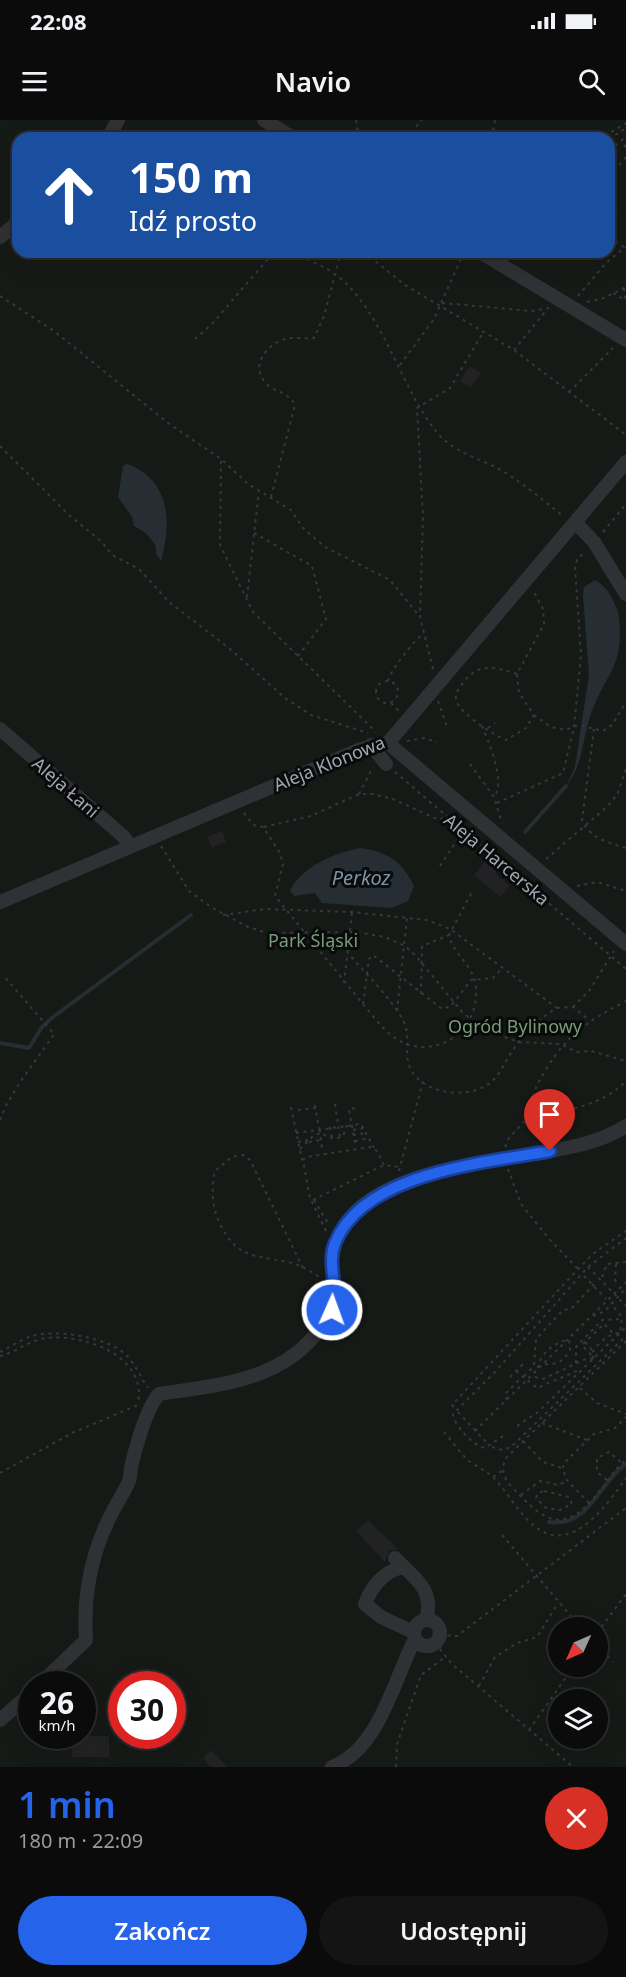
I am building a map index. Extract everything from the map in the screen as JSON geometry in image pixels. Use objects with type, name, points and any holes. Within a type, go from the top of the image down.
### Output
[{"type":"street","points":[[264,120],[283,132]]},
{"type":"street","points":[[0,237],[12,227]]},
{"type":"street","points":[[491,258],[570,303],[625,339]]},
{"type":"street","name":"Aleja Klonowa","points":[[0,902],[155,836],[378,754],[576,524],[626,462]]},
{"type":"street","points":[[576,524],[594,542],[626,594]]},
{"type":"street","name":"Aleja Łani","points":[[0,729],[124,837],[130,846]]},
{"type":"street","name":"Aleja Harcerska","points":[[388,743],[503,848],[535,867],[624,942]]},
{"type":"street","points":[[54,1671],[86,1640],[84,1617],[87,1588],[98,1549],[106,1526],[129,1481],[131,1464],[156,1398],[260,1375],[296,1354],[313,1338],[332,1310],[335,1302],[332,1253],[341,1232],[362,1205],[420,1178],[594,1142],[626,1126]]},
{"type":"street","points":[[332,1767],[356,1753],[368,1737],[414,1635],[417,1624],[426,1620],[436,1624],[437,1639],[424,1646],[414,1635],[381,1617],[365,1605],[369,1592],[399,1562],[429,1596],[430,1604],[426,1620]]},
{"type":"street","points":[[0,1720],[18,1704]]},
{"type":"path","points":[[411,132],[422,120]]},
{"type":"path","points":[[611,132],[626,123]]},
{"type":"path","points":[[615,172],[626,157]]},
{"type":"path","points":[[195,339],[212,324],[269,258]]},
{"type":"path","points":[[305,258],[335,274],[353,292],[400,365],[434,429],[444,439],[462,451],[508,474],[576,524]]},
{"type":"path","points":[[271,497],[295,405],[287,395],[264,381],[260,375],[260,359],[273,344],[279,341],[314,338],[324,316],[339,258]]},
{"type":"path","points":[[371,258],[405,285],[441,304],[514,350],[626,435]]},
{"type":"path","points":[[400,365],[434,319],[461,258]]},
{"type":"path","points":[[570,303],[612,258]]},
{"type":"path","points":[[441,304],[531,311],[593,301],[625,287],[626,300]]},
{"type":"path","points":[[613,293],[626,300]]},
{"type":"path","points":[[0,296],[54,331],[168,423],[221,459],[259,490],[291,510],[303,528],[325,547],[390,580],[420,617]]},
{"type":"path","points":[[514,350],[548,308]]},
{"type":"path","points":[[447,727],[436,696],[437,687],[420,617],[423,517],[417,408],[450,388],[484,331]]},
{"type":"path","points":[[569,392],[625,339]]},
{"type":"path","name":"Aleja Harcerska","points":[[0,446],[69,515],[102,542],[112,555],[139,569],[169,602],[229,648],[285,698],[318,718],[368,732],[378,754],[464,831],[626,969]]},
{"type":"path","points":[[221,459],[220,546],[253,612],[388,743],[424,738],[437,742]]},
{"type":"path","points":[[247,599],[259,490]]},
{"type":"path","points":[[254,533],[312,566],[326,620],[298,656]]},
{"type":"path","points":[[497,803],[563,773],[574,727],[581,656],[575,568]]},
{"type":"path","points":[[532,587],[543,609],[544,624],[516,674],[519,693],[534,715],[551,727],[564,730],[579,725],[603,731],[612,725],[626,702]]},
{"type":"path","points":[[388,681],[389,675],[410,650],[416,638],[424,633]]},
{"type":"path","points":[[516,674],[491,666],[482,667],[470,675],[457,691],[456,700],[470,718],[503,739],[511,740],[532,722],[534,715]]},
{"type":"path","points":[[390,703],[398,693],[396,685],[388,681],[380,684],[376,691],[379,699],[390,703],[397,710]]},
{"type":"path","points":[[453,688],[457,691]]},
{"type":"path","points":[[489,728],[495,723]]},
{"type":"path","points":[[482,725],[495,761],[498,786],[494,797]]},
{"type":"path","points":[[592,728],[582,820],[585,827],[601,840],[626,848]]},
{"type":"path","points":[[359,794],[378,754]]},
{"type":"path","points":[[470,764],[497,803],[503,848],[497,859]]},
{"type":"path","points":[[535,867],[585,827],[617,795],[626,769]]},
{"type":"path","points":[[263,827],[311,816],[359,794],[374,794],[393,799],[439,820],[447,816]]},
{"type":"path","points":[[243,811],[248,820],[263,827],[280,853],[283,864],[275,896],[363,1005],[389,1034],[408,1045],[430,1047],[446,1042],[470,1021],[476,1005],[475,980],[451,944],[449,935],[450,929],[472,892]]},
{"type":"path","points":[[440,866],[464,831]]},
{"type":"path","points":[[155,836],[184,885],[210,908],[223,915],[267,933],[370,933],[405,946],[423,964],[470,1021],[495,1036],[518,1042],[561,1044],[576,1052],[591,1051],[626,1061]]},
{"type":"path","points":[[568,895],[582,884],[597,882],[626,891]]},
{"type":"path","points":[[223,915],[265,909],[352,912],[427,920],[450,929],[556,1008]]},
{"type":"path","points":[[344,982],[352,912]]},
{"type":"path","points":[[398,1011],[407,917]]},
{"type":"path","points":[[421,994],[422,946],[449,935]]},
{"type":"path","points":[[573,1007],[589,991],[610,955],[624,942]]},
{"type":"path","points":[[348,953],[398,1011],[408,1033],[409,1066],[423,1081],[451,1094],[467,1094],[493,1082],[533,1023],[556,1008],[573,1007],[590,1020]]},
{"type":"path","points":[[363,1005],[369,959],[373,955],[442,1009],[454,1003],[468,983],[493,978],[502,968]]},
{"type":"path","points":[[0,1120],[8,1099],[49,1044],[53,1032],[3,975]]},
{"type":"path","points":[[530,1115],[530,1100],[561,1044],[590,1020],[626,1001]]},
{"type":"path","points":[[313,1200],[384,1165],[400,1167],[423,1081]]},
{"type":"path","points":[[579,1270],[549,1239],[522,1204],[504,1159],[503,1150],[508,1138],[530,1115],[595,1102],[613,1094],[626,1081]]},
{"type":"path","points":[[335,1104],[340,1138]]},
{"type":"path","points":[[298,1110],[316,1106],[322,1148]]},
{"type":"path","points":[[291,1107],[313,1200],[326,1231],[331,1233],[331,1228],[320,1205],[313,1200]]},
{"type":"path","points":[[356,1108],[349,1109],[354,1142],[370,1138]]},
{"type":"path","points":[[296,1133],[361,1124],[384,1165]]},
{"type":"path","points":[[320,1133],[332,1139],[340,1138],[347,1131],[347,1125]]},
{"type":"path","points":[[330,1127],[332,1139]]},
{"type":"path","points":[[352,1130],[365,1128]]},
{"type":"path","points":[[307,1131],[308,1141]]},
{"type":"path","points":[[300,1149],[320,1133]]},
{"type":"path","points":[[353,1135],[367,1133]]},
{"type":"path","points":[[298,1142],[321,1140]]},
{"type":"path","points":[[303,1162],[306,1157],[374,1148]]},
{"type":"path","points":[[303,1268],[250,1160],[243,1155],[232,1157],[215,1171],[213,1179],[214,1208],[224,1231],[235,1247],[247,1254],[303,1268],[325,1282]]},
{"type":"path","points":[[454,1407],[452,1405],[594,1253],[626,1231]]},
{"type":"path","points":[[503,1436],[485,1448],[480,1447],[454,1421],[453,1414],[495,1372],[588,1267],[626,1238]]},
{"type":"path","points":[[602,1277],[605,1265],[626,1262]]},
{"type":"path","points":[[616,1264],[615,1280],[618,1284]]},
{"type":"path","points":[[588,1267],[626,1306]]},
{"type":"path","points":[[584,1276],[606,1299]]},
{"type":"path","points":[[524,1376],[534,1366],[536,1339],[563,1310],[571,1309],[597,1281]]},
{"type":"path","points":[[476,1431],[593,1316],[613,1292],[626,1282]]},
{"type":"path","points":[[593,1316],[605,1311],[626,1290]]},
{"type":"path","points":[[614,1306],[622,1319],[620,1333]]},
{"type":"path","points":[[576,1363],[576,1347],[602,1320],[622,1319]]},
{"type":"path","points":[[593,1357],[582,1347],[585,1342],[604,1324],[613,1333]]},
{"type":"path","points":[[517,1426],[538,1412],[626,1327]]},
{"type":"path","points":[[0,1352],[30,1336],[45,1333],[60,1333],[95,1340],[122,1351],[144,1383]]},
{"type":"path","points":[[593,1351],[613,1333],[620,1333]]},
{"type":"path","points":[[492,1447],[499,1450],[511,1447],[626,1336]]},
{"type":"path","points":[[0,1356],[32,1341],[50,1338],[98,1346],[118,1355],[132,1370],[139,1388],[138,1406]]},
{"type":"path","points":[[574,1339],[579,1343]]},
{"type":"path","points":[[543,1364],[559,1363],[563,1360],[570,1350],[569,1340]]},
{"type":"path","points":[[538,1369],[540,1359],[552,1347],[559,1341],[569,1340]]},
{"type":"path","points":[[585,1342],[593,1351],[593,1357]]},
{"type":"path","points":[[608,1480],[597,1472],[597,1458],[609,1452],[624,1462],[589,1503],[572,1517],[558,1521],[543,1517],[520,1496],[506,1480],[503,1470],[505,1460],[523,1441],[625,1344]]},
{"type":"path","points":[[535,1377],[543,1379],[593,1357]]},
{"type":"path","points":[[510,1377],[523,1364]]},
{"type":"path","points":[[516,1371],[534,1387],[540,1387],[582,1370]]},
{"type":"path","points":[[507,1400],[505,1394],[519,1380]]},
{"type":"path","points":[[562,1468],[566,1459],[594,1434],[615,1428],[626,1416],[597,1403],[579,1387]]},
{"type":"path","points":[[0,1473],[72,1433],[156,1398]]},
{"type":"path","points":[[458,1412],[488,1443]]},
{"type":"path","points":[[542,1423],[587,1440]]},
{"type":"path","points":[[444,1432],[466,1459],[493,1477],[533,1524],[543,1531],[561,1534],[574,1531],[591,1520],[611,1500],[626,1478]]},
{"type":"path","points":[[523,1441],[543,1462],[562,1468],[568,1481],[589,1503]]},
{"type":"path","points":[[493,1477],[503,1470]]},
{"type":"path","points":[[520,1496],[540,1480],[558,1485],[568,1481]]},
{"type":"path","points":[[556,1494],[558,1485]]},
{"type":"path","points":[[542,1491],[556,1494],[569,1497],[572,1504],[567,1509],[554,1510],[543,1506],[536,1499],[542,1491]]},
{"type":"path","points":[[573,1767],[446,1657],[437,1639],[457,1636],[626,1508]]},
{"type":"path","points":[[502,1535],[571,1617]]},
{"type":"path","points":[[608,1618],[626,1594]]},
{"type":"path","points":[[478,1686],[495,1657],[517,1643],[537,1637],[558,1603]]},
{"type":"path","points":[[396,1767],[397,1744],[421,1675],[446,1657]]},
{"type":"path","points":[[608,1657],[613,1662]]},
{"type":"path","points":[[529,1730],[566,1677]]},
{"type":"path","points":[[562,1767],[566,1761]]},
{"type":"green space","name":"Park Śląski","points":[[0,120],[626,120],[626,1767],[0,1767]]},
{"type":"water","points":[[127,464],[149,477],[162,496],[167,531],[161,561],[156,554],[156,546],[146,533],[134,526],[132,517],[118,497],[123,466]]},
{"type":"water","points":[[595,580],[607,590],[618,612],[619,645],[613,668],[590,717],[576,770],[566,786],[575,767],[589,675],[584,587]]},
{"type":"water","name":"Perkoz","points":[[360,848],[379,852],[399,864],[414,886],[408,901],[392,908],[322,903],[315,893],[294,896],[290,890],[311,867],[340,853]]},
{"type":"building","points":[[470,366],[481,373],[471,388],[460,381]]},
{"type":"building","points":[[222,831],[226,842],[212,848],[207,837]]},
{"type":"building","points":[[488,858],[499,868],[495,873],[510,886],[500,897],[474,875]]},
{"type":"building","points":[[368,1520],[398,1549],[389,1551],[385,1562],[356,1531]]},
{"type":"building","points":[[96,1736],[108,1736],[109,1757],[72,1757],[72,1749],[96,1749]]},
{"type":"building","points":[[211,1750],[227,1767],[210,1767],[203,1758]]},
{"type":"waterway","points":[[525,832],[566,786]]},
{"type":"waterway","points":[[0,1043],[29,1048],[42,1027],[53,1017],[191,915]]},
{"type":"waterway","points":[[549,1522],[563,1522],[575,1518],[593,1502],[626,1464]]},
{"type":"route","points":[[332,1310],[335,1302],[332,1253],[341,1232],[362,1205],[420,1178],[550,1151]]},
{"type":"park label","name":"Ogród Bylinowy","points":[[515,1026]]}]
